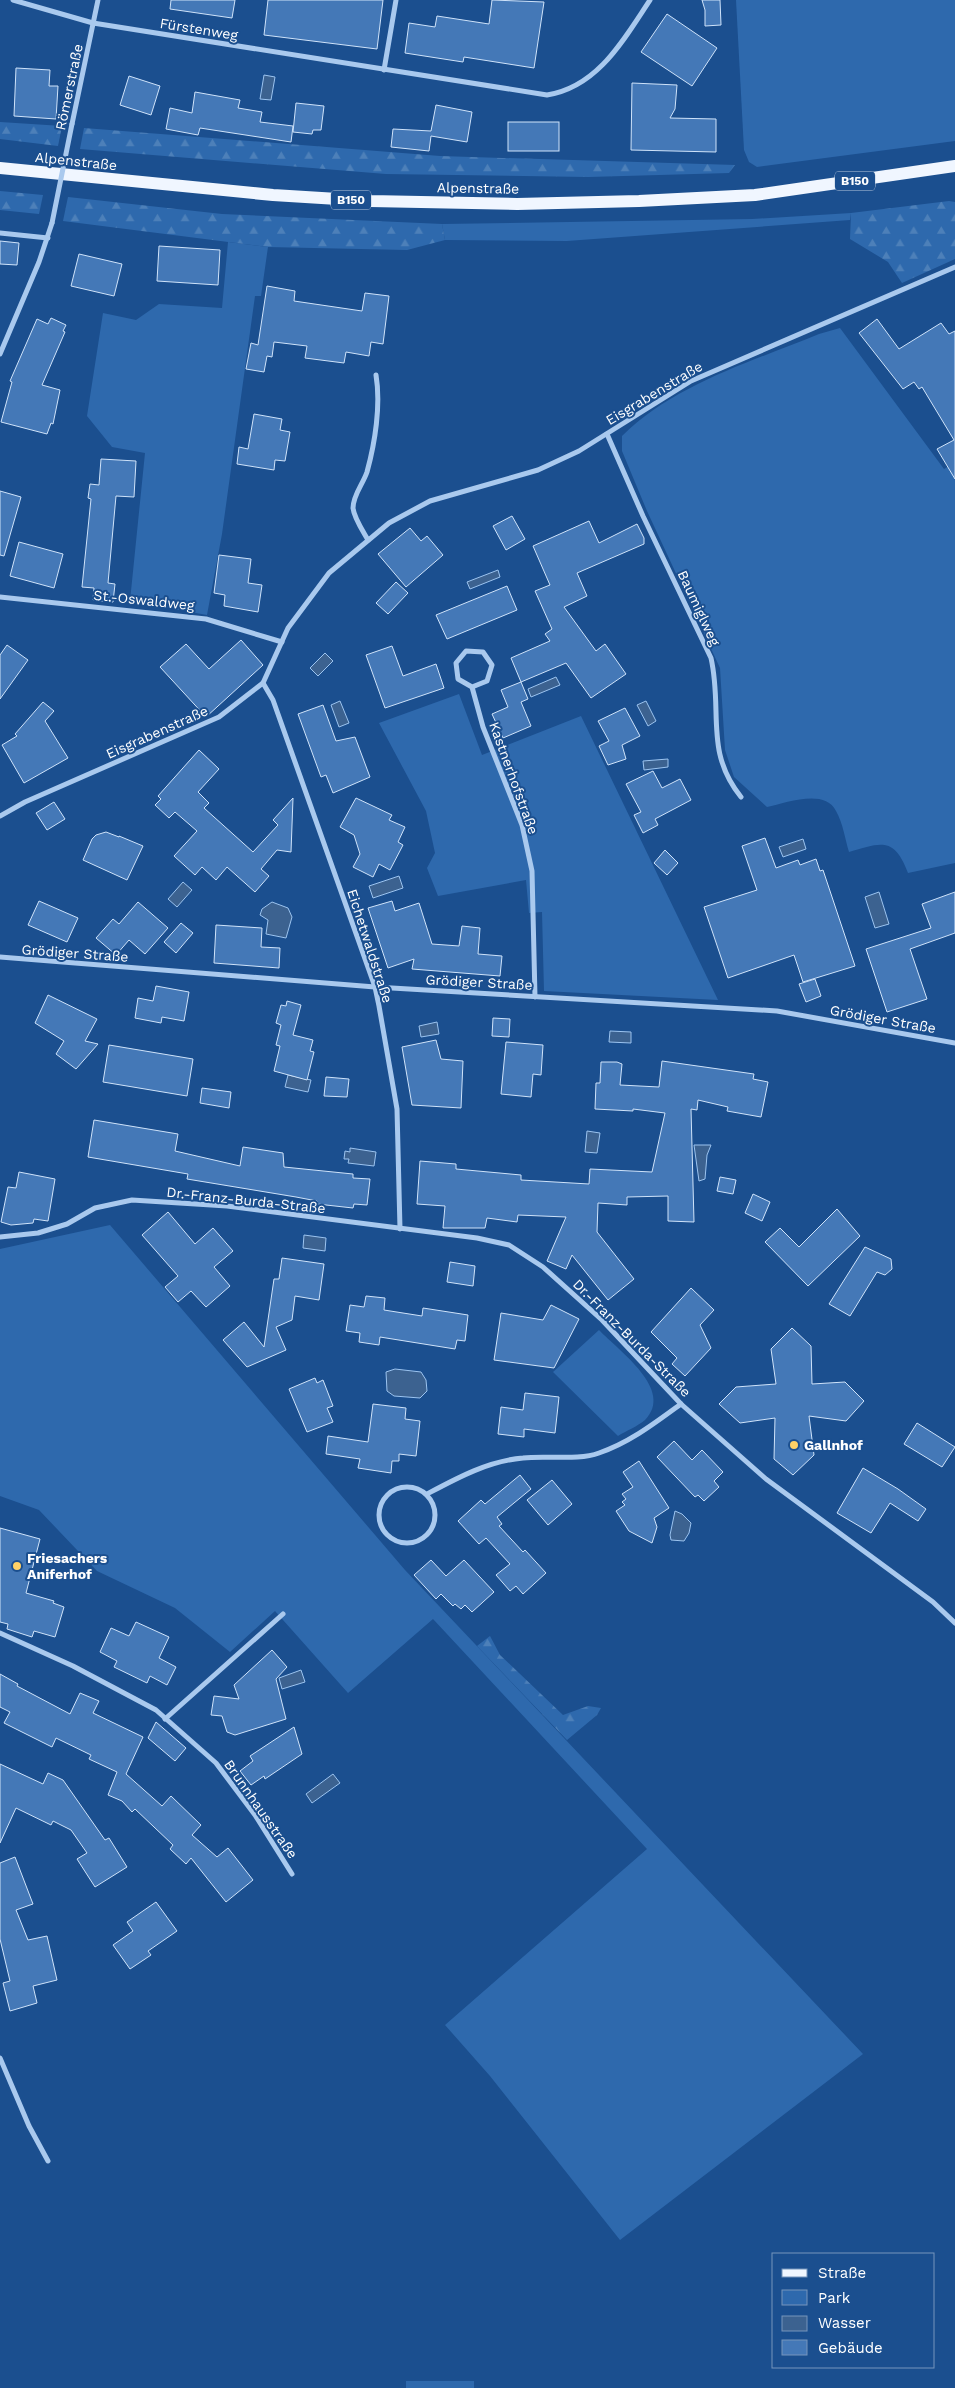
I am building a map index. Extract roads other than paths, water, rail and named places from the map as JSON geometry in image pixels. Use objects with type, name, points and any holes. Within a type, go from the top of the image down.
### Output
[{"type":"main road","name":"Alpenstraße","points":[[0,168],[272,195],[370,201],[517,204],[639,202],[755,195],[955,166]]},
{"type":"street","name":"Fürstenweg","points":[[12,0],[93,23],[547,95],[564,92],[585,81],[609,58],[650,0]]},
{"type":"street","name":"Römerstraße","points":[[0,354],[48,238],[98,0]]},
{"type":"street","points":[[384,70],[396,0]]},
{"type":"street","points":[[0,233],[48,238]]},
{"type":"street","name":"Eisgrabenstraße","points":[[0,816],[25,802],[219,717],[262,684],[288,628],[329,573],[389,523],[430,501],[538,470],[607,434],[691,381],[955,267]]},
{"type":"street","points":[[368,540],[353,511],[354,498],[366,473],[371,455],[378,392],[376,375]]},
{"type":"street","name":"Baumiglweg","points":[[607,434],[643,516],[711,658],[716,682],[715,721],[718,754],[728,781],[741,797]]},
{"type":"street","name":"St.-Oswaldweg","points":[[0,597],[206,619],[282,642]]},
{"type":"street","name":"Kastnerhofstraße","points":[[472,687],[487,681],[492,665],[483,652],[466,651],[456,663],[458,679],[472,687],[483,727],[522,826],[532,871],[535,997]]},
{"type":"street","name":"Eichetwaldstraße","points":[[262,684],[273,700],[375,987],[397,1110],[400,1229]]},
{"type":"street","name":"Grödiger Straße","points":[[0,957],[375,987],[777,1011],[955,1043]]},
{"type":"street","name":"Dr.-Franz-Burda-Straße","points":[[0,1238],[38,1233],[67,1224],[95,1208],[132,1200],[227,1206],[477,1238],[509,1245],[543,1268],[602,1320],[681,1404],[766,1479],[933,1602],[955,1623]]},
{"type":"street","points":[[427,1494],[488,1465],[503,1461],[522,1458],[598,1454],[647,1428],[681,1404]]},
{"type":"street","points":[[407,1486],[427,1494],[435,1511],[435,1521],[431,1530],[422,1539],[412,1542],[396,1540],[388,1535],[384,1530],[379,1515],[386,1496],[393,1490],[407,1486]]},
{"type":"street","points":[[165,1719],[283,1614]]},
{"type":"street","name":"Brunnhausstraße","points":[[0,1633],[73,1666],[156,1710],[216,1763],[255,1815],[292,1874]]},
{"type":"street","points":[[0,2058],[29,2126],[48,2161]]},
{"type":"water","points":[[264,75],[275,77],[271,100],[260,99]]},
{"type":"water","points":[[498,570],[500,577],[470,589],[467,582]]},
{"type":"water","points":[[325,653],[333,661],[318,676],[310,668]]},
{"type":"water","points":[[556,677],[560,685],[531,697],[528,689]]},
{"type":"water","points":[[340,701],[349,723],[339,727],[331,705]]},
{"type":"water","points":[[646,701],[656,721],[648,726],[637,705]]},
{"type":"water","points":[[668,759],[668,767],[644,770],[643,761]]},
{"type":"water","points":[[803,839],[806,849],[783,857],[779,847]]},
{"type":"water","points":[[399,876],[403,888],[373,898],[369,886]]},
{"type":"water","points":[[183,882],[192,890],[177,907],[168,899]]},
{"type":"water","points":[[879,892],[889,924],[875,928],[865,897]]},
{"type":"water","points":[[272,902],[288,908],[292,917],[286,938],[266,934],[268,920],[260,915],[262,909]]},
{"type":"water","points":[[437,1022],[439,1034],[421,1037],[419,1026]]},
{"type":"water","points":[[610,1031],[631,1032],[631,1043],[609,1042]]},
{"type":"water","points":[[288,1075],[311,1080],[308,1092],[285,1087]]},
{"type":"water","points":[[587,1131],[600,1133],[597,1153],[585,1152]]},
{"type":"water","points":[[694,1145],[711,1145],[707,1155],[705,1179],[699,1181]]},
{"type":"water","points":[[350,1148],[376,1152],[374,1166],[348,1163],[349,1159],[344,1159],[345,1151],[350,1152]]},
{"type":"water","points":[[304,1235],[326,1238],[325,1251],[303,1248]]},
{"type":"water","points":[[395,1369],[421,1372],[426,1380],[427,1391],[420,1398],[394,1396],[387,1391],[386,1372]]},
{"type":"water","points":[[675,1511],[682,1514],[691,1523],[689,1533],[684,1541],[671,1540],[670,1535]]},
{"type":"water","points":[[301,1670],[305,1682],[282,1689],[279,1678]]},
{"type":"water","points":[[333,1774],[340,1783],[312,1803],[306,1794]]},
{"type":"place","name":"Gallnhof","points":[[794,1445]]},
{"type":"place","name":"Friesachers Aniferhof","points":[[17,1566]]}]
